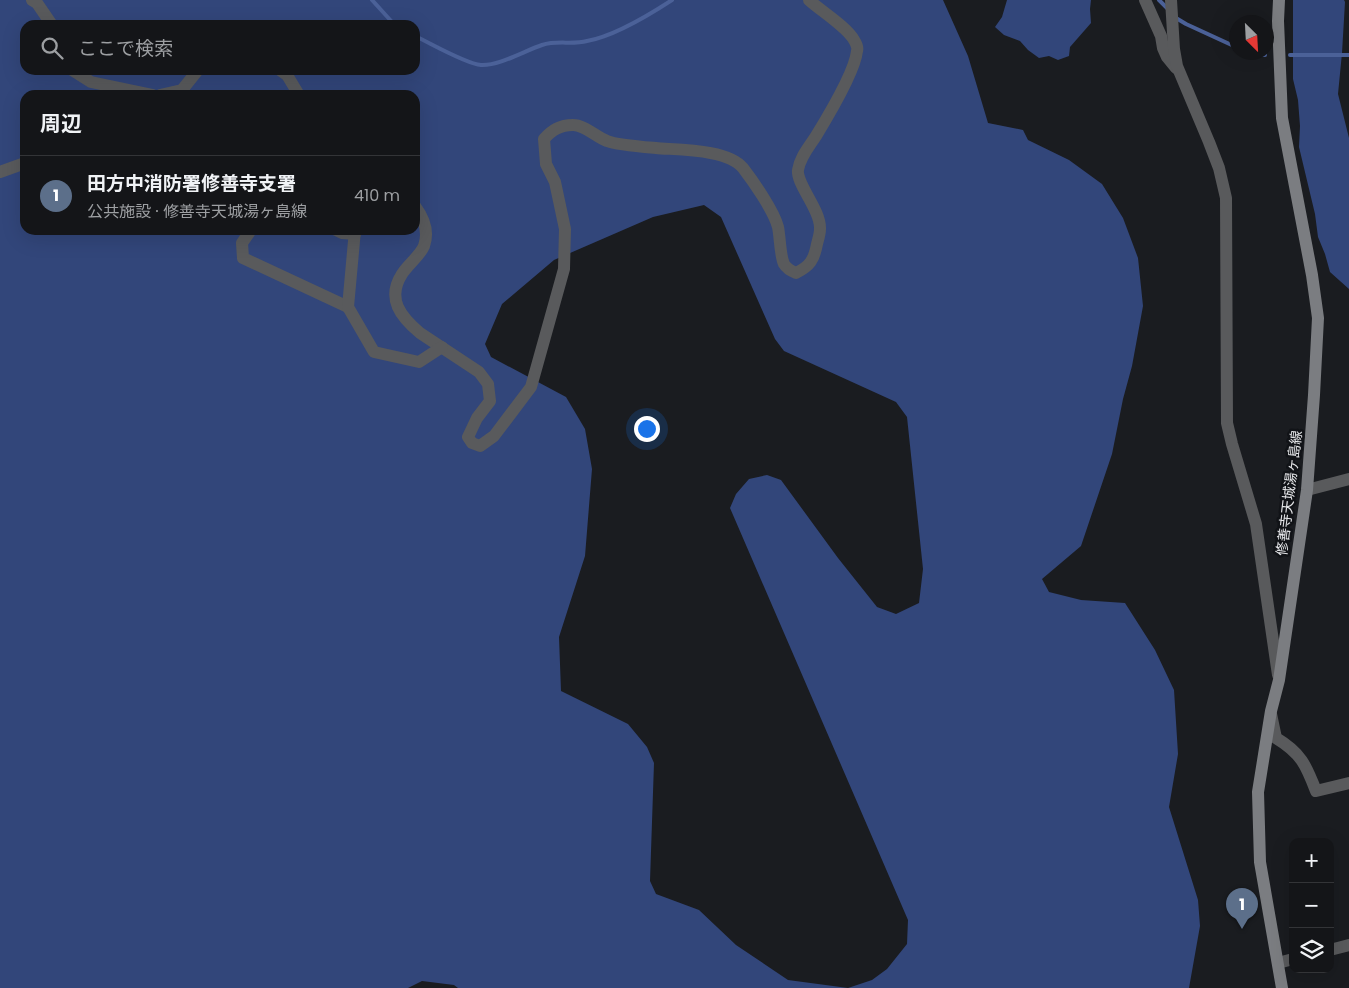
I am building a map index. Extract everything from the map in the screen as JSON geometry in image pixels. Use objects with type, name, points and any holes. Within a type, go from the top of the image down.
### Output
[{"type":"main road","name":"修善寺天城湯ヶ島線","points":[[1279,0],[1278,22],[1282,118],[1312,275],[1318,318],[1307,490],[1279,680],[1271,711],[1258,792],[1260,862],[1282,988]]},
{"type":"street","points":[[32,0],[37,3],[49,20]]},
{"type":"street","points":[[420,214],[426,232],[423,247],[401,274],[395,292],[399,311],[420,333],[479,372],[488,384],[490,401],[477,418],[468,436],[472,444],[480,446],[494,436],[531,387],[564,268],[565,229],[555,182],[546,164],[544,139],[551,131],[564,125],[576,125],[608,142],[710,153],[729,159],[742,166],[770,209],[777,225],[784,263],[789,270],[796,273],[809,266],[816,254],[820,228],[817,214],[801,184],[797,172],[805,153],[844,86],[858,50],[854,40],[842,27],[809,0]]},
{"type":"street","points":[[1145,0],[1161,36],[1167,57],[1179,72]]},
{"type":"street","points":[[1172,9],[1174,49],[1179,72],[1219,168],[1226,198],[1227,423],[1256,524],[1279,680]]},
{"type":"street","points":[[80,75],[91,82],[129,90]]},
{"type":"street","points":[[182,90],[194,75]]},
{"type":"street","points":[[287,75],[296,90]]},
{"type":"street","points":[[0,172],[20,165]]},
{"type":"street","points":[[248,235],[242,243],[243,258],[348,307],[374,352],[419,362],[442,347]]},
{"type":"street","points":[[348,307],[355,235]]},
{"type":"street","points":[[1307,490],[1349,479]]},
{"type":"street","points":[[1271,711],[1276,738],[1300,757],[1309,772],[1316,791],[1349,783]]},
{"type":"street","points":[[1334,949],[1349,945]]},
{"type":"street","points":[[1278,963],[1289,961]]},
{"type":"shaded area","points":[[0,0],[943,0],[968,56],[988,123],[1023,130],[1028,140],[1069,160],[1102,184],[1123,218],[1138,258],[1143,306],[1132,366],[1112,454],[1081,546],[1042,579],[1049,592],[1081,600],[1125,603],[1155,650],[1174,690],[1178,754],[1169,807],[1198,900],[1200,926],[1189,988],[848,988],[458,988],[454,985],[422,981],[408,988],[0,988]],"holes":[[[704,205],[721,217],[775,339],[784,351],[896,402],[907,417],[923,569],[919,603],[896,614],[877,607],[838,558],[781,480],[767,475],[749,479],[736,494],[730,508],[908,920],[907,944],[887,969],[872,980],[848,988],[788,980],[736,945],[699,910],[656,894],[650,881],[654,763],[647,747],[628,724],[561,691],[559,637],[585,556],[592,469],[585,429],[566,397],[491,357],[485,344],[502,304],[554,260],[653,217]]]},
{"type":"shaded area","points":[[1007,0],[1091,0],[1091,23],[1070,47],[1069,56],[1058,60],[1049,56],[1039,58],[1020,41],[1004,35],[995,27],[1002,17]]},
{"type":"shaded area","points":[[1293,0],[1344,0],[1345,2],[1338,94],[1349,138],[1349,289],[1330,272],[1318,237],[1315,214],[1299,147],[1298,100],[1293,79]]},
{"type":"waterway","points":[[372,0],[390,20]]},
{"type":"waterway","points":[[420,39],[466,61],[474,64],[488,65],[548,44],[581,42],[609,35],[672,0]]},
{"type":"waterway","points":[[1159,0],[1168,9]]},
{"type":"waterway","points":[[1176,18],[1229,44]]},
{"type":"waterway","points":[[1290,55],[1349,55]]},
{"type":"place","name":"田方中消防署修善寺支署","points":[[1242,929]]}]
